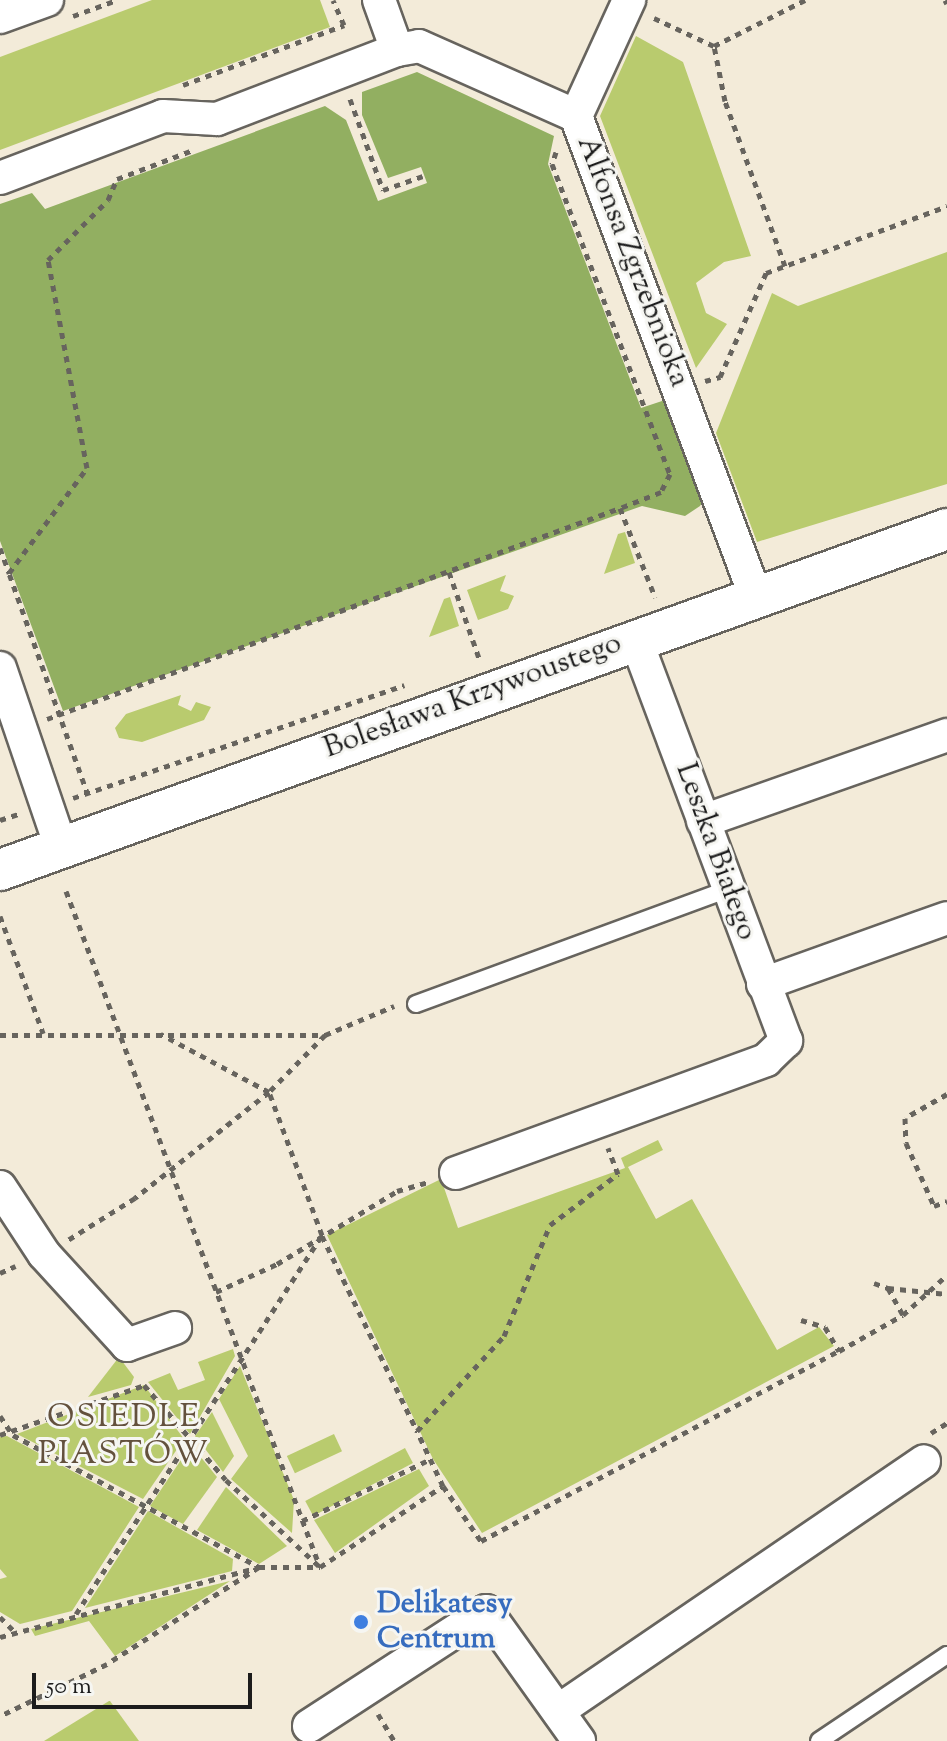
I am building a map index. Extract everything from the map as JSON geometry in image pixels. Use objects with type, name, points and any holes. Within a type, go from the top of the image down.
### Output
[{"type":"street","points":[[0,17],[47,0]]},
{"type":"street","points":[[0,178],[163,116],[217,119],[397,50],[379,0]]},
{"type":"street","points":[[568,129],[628,2]]},
{"type":"street","name":"Alfonsa Zgrzebnioka","points":[[397,50],[419,46],[568,129],[679,387],[755,595]]},
{"type":"street","name":"Bolesława Krzywoustego","points":[[0,870],[638,620],[755,595],[947,529]]},
{"type":"street","name":"Leszka Białego","points":[[598,1123],[766,1060],[786,1041],[703,821],[638,620]]},
{"type":"street","points":[[0,668],[61,847]]},
{"type":"street","points":[[703,821],[947,735]]},
{"type":"street","points":[[763,984],[947,918]]},
{"type":"street","points":[[456,1173],[598,1123]]},
{"type":"street","points":[[0,1187],[44,1254],[127,1345],[175,1328]]},
{"type":"street","points":[[558,1711],[924,1461]]},
{"type":"street","points":[[309,1726],[486,1611],[579,1741]]},
{"type":"lane","points":[[416,1004],[729,889]]},
{"type":"lane","points":[[819,1741],[947,1655]]},
{"type":"path","points":[[169,90],[344,25],[333,0]]},
{"type":"path","points":[[714,46],[805,0]]},
{"type":"path","points":[[628,2],[714,46]]},
{"type":"path","points":[[714,46],[725,101],[785,266]]},
{"type":"path","points":[[335,95],[360,86]]},
{"type":"path","points":[[346,91],[383,190],[423,176]]},
{"type":"path","points":[[21,728],[661,492],[670,474],[552,164],[568,129]]},
{"type":"path","points":[[9,573],[87,468],[48,260],[108,200],[117,179],[197,148]]},
{"type":"path","points":[[643,401],[679,387],[720,377],[766,273],[947,206]]},
{"type":"path","points":[[620,508],[655,597]]},
{"type":"path","points":[[0,548],[88,795]]},
{"type":"path","points":[[449,572],[479,658]]},
{"type":"path","points":[[638,620],[655,597],[667,593]]},
{"type":"path","points":[[464,663],[494,653]]},
{"type":"path","points":[[46,804],[88,795],[419,679]]},
{"type":"path","points":[[66,891],[320,1567]]},
{"type":"path","points":[[0,916],[43,1033]]},
{"type":"path","points":[[0,1035],[325,1035],[416,1004]]},
{"type":"path","points":[[160,1034],[269,1092],[322,1235],[429,1460],[481,1541],[903,1315],[947,1275]]},
{"type":"path","points":[[0,1273],[44,1254],[170,1168],[269,1092],[325,1035]]},
{"type":"path","points":[[947,1094],[905,1118],[906,1143],[934,1206],[947,1201]]},
{"type":"path","points":[[417,1431],[504,1336],[550,1225],[618,1174],[598,1123]]},
{"type":"path","points":[[216,1292],[397,1191],[456,1173]]},
{"type":"path","points":[[76,1614],[240,1356],[322,1235]]},
{"type":"path","points":[[874,1283],[888,1288],[947,1294]]},
{"type":"path","points":[[888,1288],[903,1315]]},
{"type":"path","points":[[801,1320],[825,1327],[839,1351]]},
{"type":"path","points":[[0,1435],[13,1435],[144,1385],[190,1439],[320,1567]]},
{"type":"path","points":[[0,1416],[13,1435],[259,1567]]},
{"type":"path","points":[[302,1521],[429,1460]]},
{"type":"path","points":[[0,1637],[13,1630],[259,1567],[320,1567],[443,1486]]},
{"type":"path","points":[[0,1716],[107,1664],[259,1567]]},
{"type":"path","points":[[0,1617],[13,1630]]},
{"type":"green space","points":[[152,0],[320,0],[330,27],[0,150],[0,57]]},
{"type":"green space","points":[[636,36],[683,62],[751,256],[724,262],[696,283],[706,313],[727,324],[696,368],[600,116]]},
{"type":"green space","points":[[417,72],[554,136],[548,164],[641,408],[668,399],[706,496],[700,506],[685,516],[642,506],[63,711],[0,541],[0,204],[32,193],[45,209],[325,106],[346,120],[378,201],[427,183],[421,167],[388,178],[362,115],[362,92]]},
{"type":"green space","points":[[947,252],[947,484],[757,542],[716,433],[772,293],[798,306]]},
{"type":"green space","points":[[625,532],[635,563],[604,574],[618,534]]},
{"type":"green space","points":[[506,575],[500,591],[514,596],[508,609],[478,620],[467,590]]},
{"type":"green space","points":[[450,597],[459,626],[429,637],[444,599]]},
{"type":"green space","points":[[181,695],[178,705],[191,711],[196,702],[211,707],[204,720],[142,742],[119,738],[115,728],[126,714]]},
{"type":"green space","points":[[658,1140],[663,1150],[628,1167],[656,1219],[692,1199],[777,1350],[819,1327],[834,1346],[482,1533],[433,1459],[327,1235],[441,1179],[458,1228],[625,1168],[621,1158]]},
{"type":"green space","points":[[233,1349],[235,1356],[190,1434],[148,1382],[170,1373],[178,1390],[205,1380],[198,1362]]},
{"type":"green space","points":[[119,1357],[134,1377],[131,1385],[88,1397]]},
{"type":"green space","points":[[240,1366],[294,1500],[292,1533],[231,1479],[248,1456],[219,1399]]},
{"type":"green space","points":[[144,1385],[184,1439],[143,1499],[17,1434]]},
{"type":"green space","points":[[212,1412],[234,1456],[223,1472],[195,1436]]},
{"type":"green space","points":[[334,1434],[342,1451],[295,1473],[287,1456]]},
{"type":"green space","points":[[7,1436],[139,1507],[72,1611],[20,1624],[0,1612],[0,1579],[7,1577],[0,1569],[0,1437]]},
{"type":"green space","points":[[191,1445],[217,1477],[183,1524],[150,1506]]},
{"type":"green space","points":[[405,1448],[413,1463],[313,1516],[305,1501]]},
{"type":"green space","points":[[419,1469],[429,1486],[335,1553],[314,1520]]},
{"type":"green space","points":[[226,1487],[287,1546],[259,1564],[197,1530]]},
{"type":"green space","points":[[148,1511],[233,1559],[232,1571],[85,1608]]},
{"type":"green space","points":[[230,1581],[115,1656],[89,1621],[35,1636],[31,1629]]},
{"type":"green space","points":[[109,1701],[139,1741],[44,1741]]},
{"type":"place","name":"Delikatesy Centrum","points":[[361,1622]]},
{"type":"district","name":"OSIEDLE PIASTÓW","points":[[124,1438]]}]
